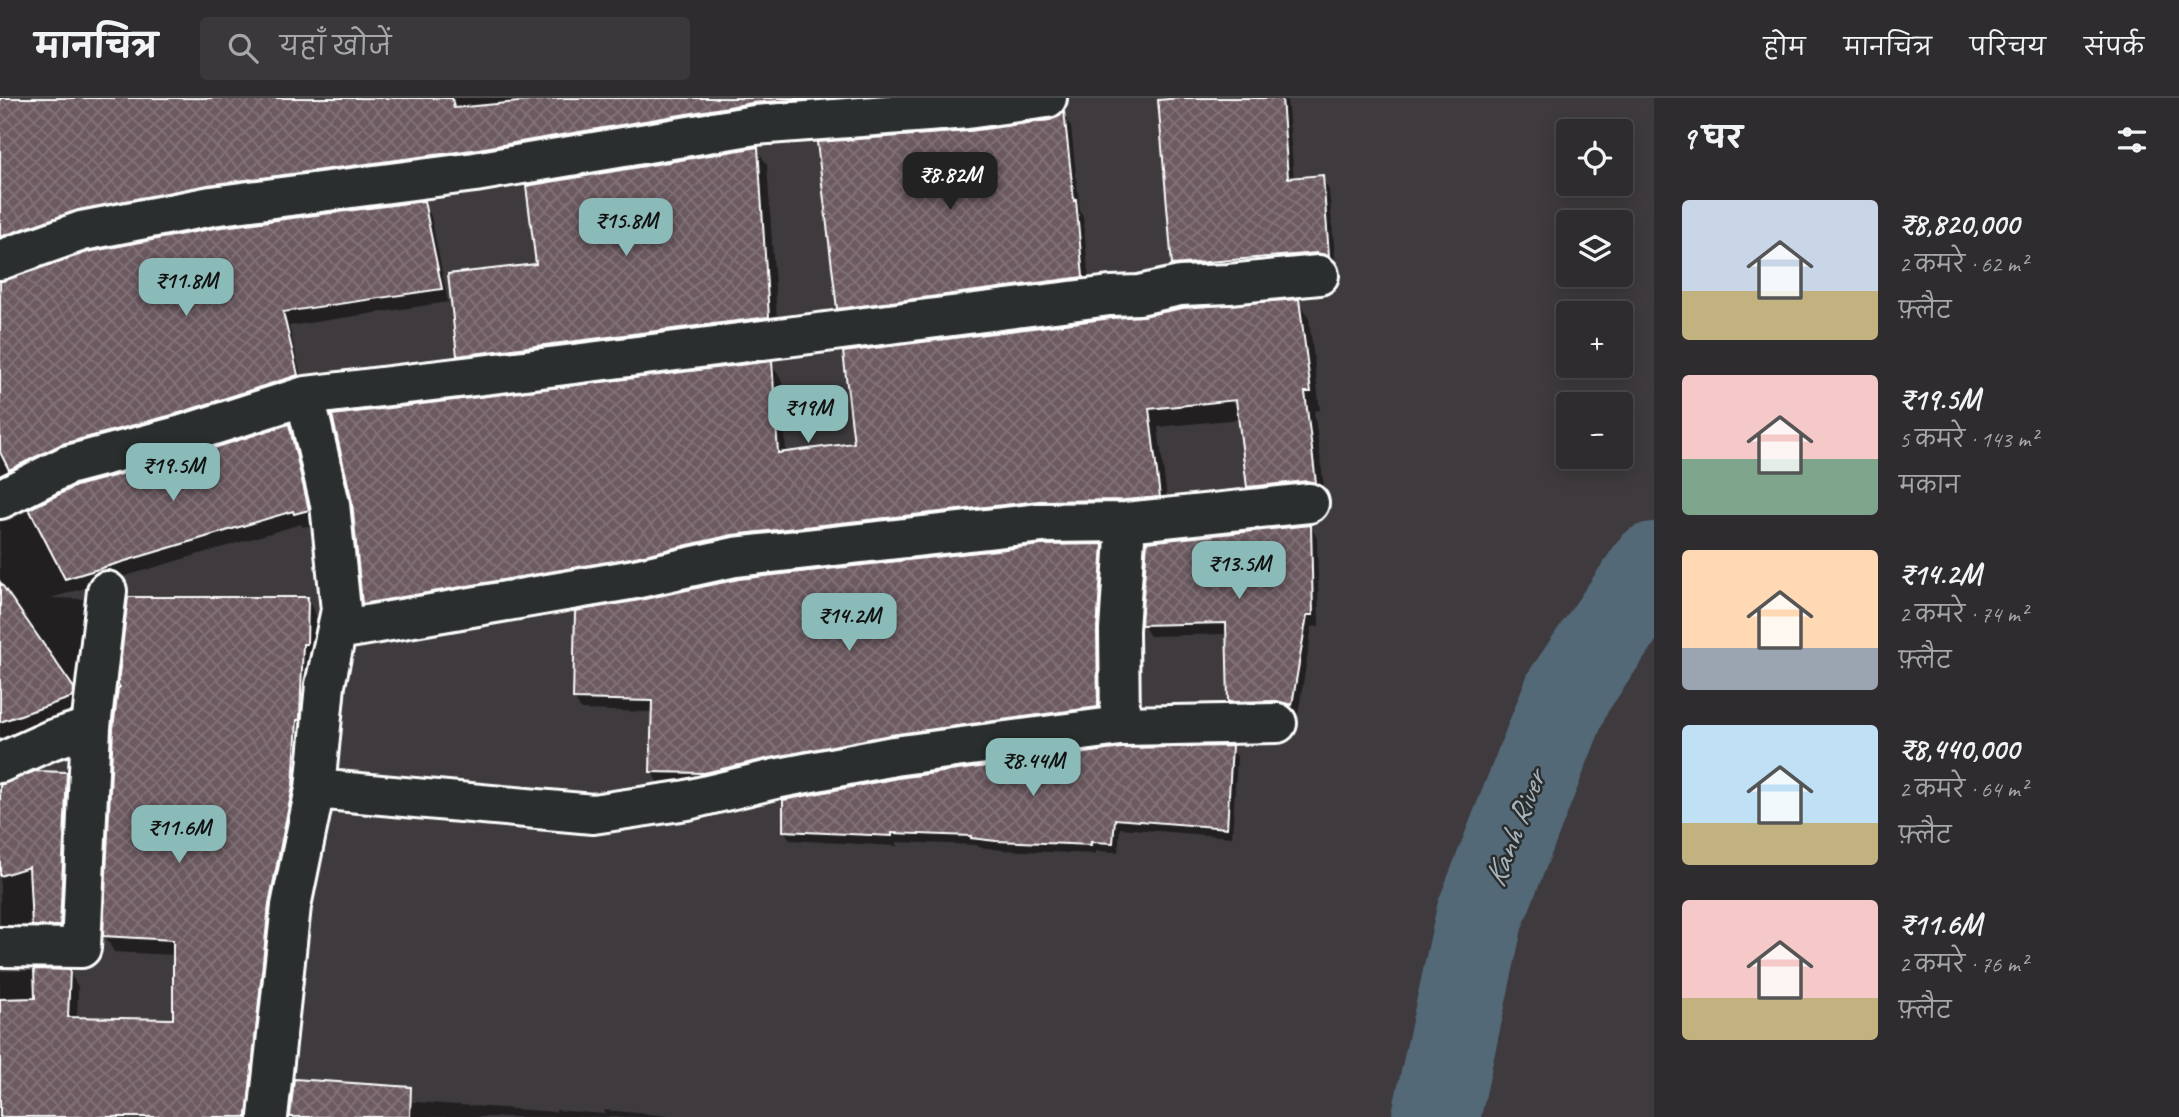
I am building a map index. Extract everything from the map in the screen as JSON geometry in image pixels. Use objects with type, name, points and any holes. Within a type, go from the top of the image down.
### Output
[{"type":"street","points":[[0,260],[82,230],[212,206],[475,172],[755,125],[966,103],[1047,98]]},
{"type":"street","points":[[0,499],[68,465],[182,435],[305,396],[1110,296],[1139,295],[1180,286],[1319,275]]},
{"type":"street","points":[[268,1117],[291,906],[315,789],[326,685],[341,610],[330,504],[305,396]]},
{"type":"street","points":[[338,630],[635,579],[735,557],[1041,523],[1126,522],[1309,503]]},
{"type":"street","points":[[1120,726],[1119,630],[1126,522]]},
{"type":"street","points":[[0,947],[81,948],[91,727],[107,591]]},
{"type":"street","points":[[315,789],[593,814],[687,800],[775,779],[894,756],[1120,726],[1277,723]]},
{"type":"street","points":[[0,764],[51,740],[91,727]]},
{"type":"building","points":[[0,98],[452,98],[454,108],[561,98],[822,98],[752,103],[472,150],[208,185],[78,210],[0,237]]},
{"type":"building","points":[[1282,98],[1288,178],[1323,175],[1329,256],[1317,253],[1172,265],[1158,100]]},
{"type":"building","points":[[1064,111],[1083,277],[837,309],[817,142],[970,131],[1050,120]]},
{"type":"building","points":[[758,147],[769,317],[457,356],[448,274],[536,264],[526,186]]},
{"type":"building","points":[[424,201],[442,289],[283,312],[298,375],[176,414],[62,444],[9,470],[0,452],[0,281],[88,252],[215,228]]},
{"type":"building","points":[[1299,299],[1311,392],[1305,392],[1316,483],[1307,481],[1247,487],[1236,400],[1149,409],[1160,497],[1039,501],[732,535],[631,558],[362,604],[352,502],[332,415],[772,361],[778,453],[854,443],[843,352],[1143,316],[1183,308]]},
{"type":"building","points":[[289,424],[309,510],[294,514],[293,511],[65,579],[29,509],[76,486],[189,456]]},
{"type":"building","points":[[1311,525],[1313,615],[1307,615],[1292,705],[1277,701],[1228,702],[1226,623],[1141,625],[1147,542]]},
{"type":"building","points":[[1103,544],[1097,629],[1098,707],[890,735],[704,773],[650,772],[652,701],[573,699],[575,611],[739,579],[1042,545]]},
{"type":"building","points":[[0,582],[74,688],[73,697],[0,722]]},
{"type":"building","points":[[128,597],[308,597],[307,644],[303,644],[300,720],[297,720],[293,786],[269,904],[247,1117],[0,1117],[0,999],[35,998],[34,969],[70,970],[68,1017],[173,1019],[173,940],[103,936],[113,729],[120,687],[118,684]]},
{"type":"building","points":[[1232,746],[1227,828],[1115,819],[1113,843],[1091,842],[1091,845],[996,841],[971,836],[892,833],[892,836],[783,831],[783,800],[898,778],[1122,748]]},
{"type":"building","points":[[35,771],[67,772],[60,926],[32,926],[29,867],[0,876],[0,785]]},
{"type":"building","points":[[294,1079],[411,1087],[410,1117],[290,1117]]},
{"type":"waterway","name":"Kanh River","points":[[1436,1117],[1480,915],[1568,692],[1654,566]]}]
